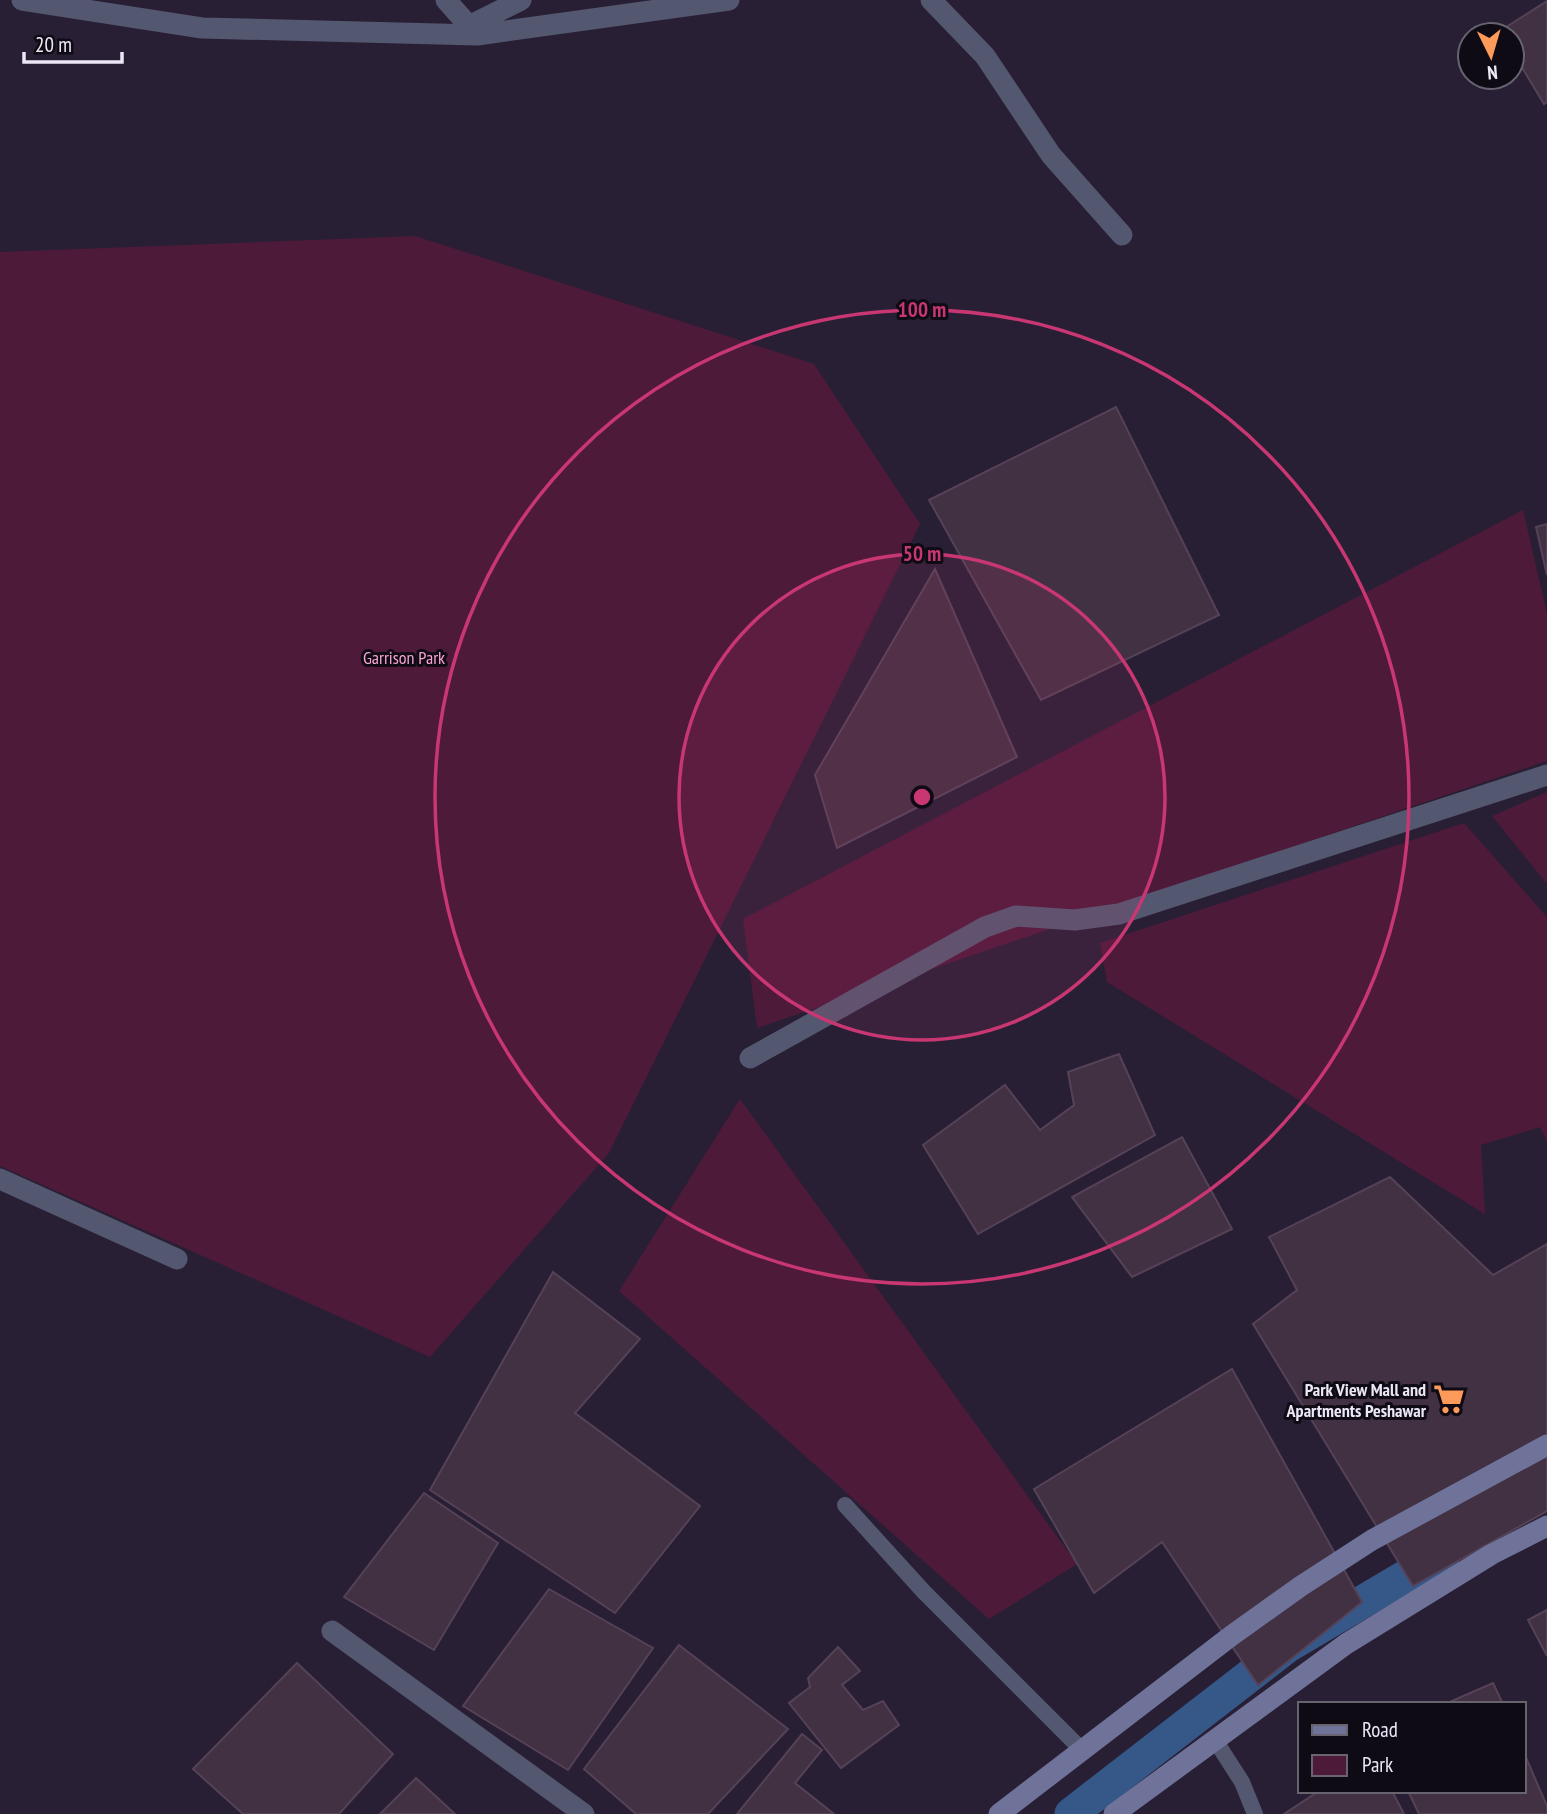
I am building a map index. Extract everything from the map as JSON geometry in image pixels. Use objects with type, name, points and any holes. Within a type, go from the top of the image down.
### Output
[{"type":"main road","points":[[999,1814],[1231,1636],[1301,1586],[1372,1541],[1547,1445]]},
{"type":"main road","points":[[1114,1814],[1346,1644],[1492,1554],[1547,1526]]},
{"type":"street","points":[[22,0],[202,28],[473,30],[729,0]]},
{"type":"street","points":[[446,0],[473,30]]},
{"type":"street","points":[[473,30],[521,0]]},
{"type":"street","points":[[931,0],[985,56],[1051,155],[1122,235]]},
{"type":"street","points":[[750,1058],[985,927],[1016,916],[1075,920],[1118,914],[1547,775]]},
{"type":"street","points":[[0,1179],[177,1259]]},
{"type":"street","points":[[332,1632],[584,1814]]},
{"type":"lane","points":[[845,1505],[924,1592],[1082,1749]]},
{"type":"lane","points":[[1215,1740],[1242,1782],[1255,1814]]},
{"type":"green space","name":"Garrison Park","points":[[415,236],[814,364],[920,524],[609,1153],[430,1357],[0,1166],[0,252]]},
{"type":"green space","points":[[1523,510],[1547,614],[1547,761],[757,1028],[743,919]]},
{"type":"green space","points":[[1547,792],[1547,884],[1492,816]]},
{"type":"green space","points":[[1464,823],[1547,917],[1547,1142],[1540,1127],[1481,1145],[1485,1214],[1107,982],[1100,943]]},
{"type":"green space","points":[[740,1099],[1077,1564],[989,1619],[619,1291]]},
{"type":"building","points":[[1547,1],[1547,102],[1544,104],[1526,74],[1526,21],[1516,21]]},
{"type":"building","points":[[1116,407],[1219,615],[1041,700],[929,500]]},
{"type":"building","points":[[1547,524],[1547,575],[1536,527]]},
{"type":"building","points":[[935,569],[1017,757],[837,848],[815,775]]},
{"type":"building","points":[[1119,1054],[1155,1135],[978,1234],[923,1145],[1005,1085],[1040,1130],[1074,1105],[1068,1072]]},
{"type":"building","points":[[1182,1137],[1232,1229],[1132,1277],[1072,1197]]},
{"type":"building","points":[[1390,1177],[1493,1275],[1547,1244],[1547,1511],[1413,1586],[1253,1324],[1297,1290],[1269,1237]]},
{"type":"building","points":[[553,1272],[640,1339],[575,1413],[700,1506],[615,1613],[430,1490]]},
{"type":"building","points":[[1232,1369],[1362,1602],[1258,1685],[1162,1542],[1094,1593],[1034,1489]]},
{"type":"building","points":[[424,1493],[498,1543],[434,1650],[344,1597]]},
{"type":"building","points":[[549,1589],[653,1648],[568,1770],[463,1706]]},
{"type":"building","points":[[1547,1610],[1547,1656],[1528,1620]]},
{"type":"building","points":[[679,1645],[788,1729],[708,1814],[636,1814],[584,1769]]},
{"type":"building","points":[[838,1647],[860,1671],[842,1685],[863,1710],[883,1701],[899,1725],[841,1768],[789,1703],[810,1687],[808,1678]]},
{"type":"building","points":[[297,1663],[393,1754],[339,1814],[243,1814],[193,1769]]},
{"type":"building","points":[[1493,1683],[1502,1702],[1450,1702]]},
{"type":"building","points":[[802,1734],[822,1750],[795,1783],[834,1814],[737,1814]]},
{"type":"building","points":[[1526,1758],[1547,1806],[1547,1814],[1419,1814],[1409,1793],[1526,1793]]},
{"type":"building","points":[[416,1778],[455,1814],[380,1814]]},
{"type":"building","points":[[1316,1793],[1393,1793],[1404,1814],[1284,1814]]},
{"type":"waterway","points":[[1071,1814],[1288,1646],[1445,1553]]},
{"type":"place","name":"Park View Mall and Apartments Peshawar","points":[[1449,1399]]}]
